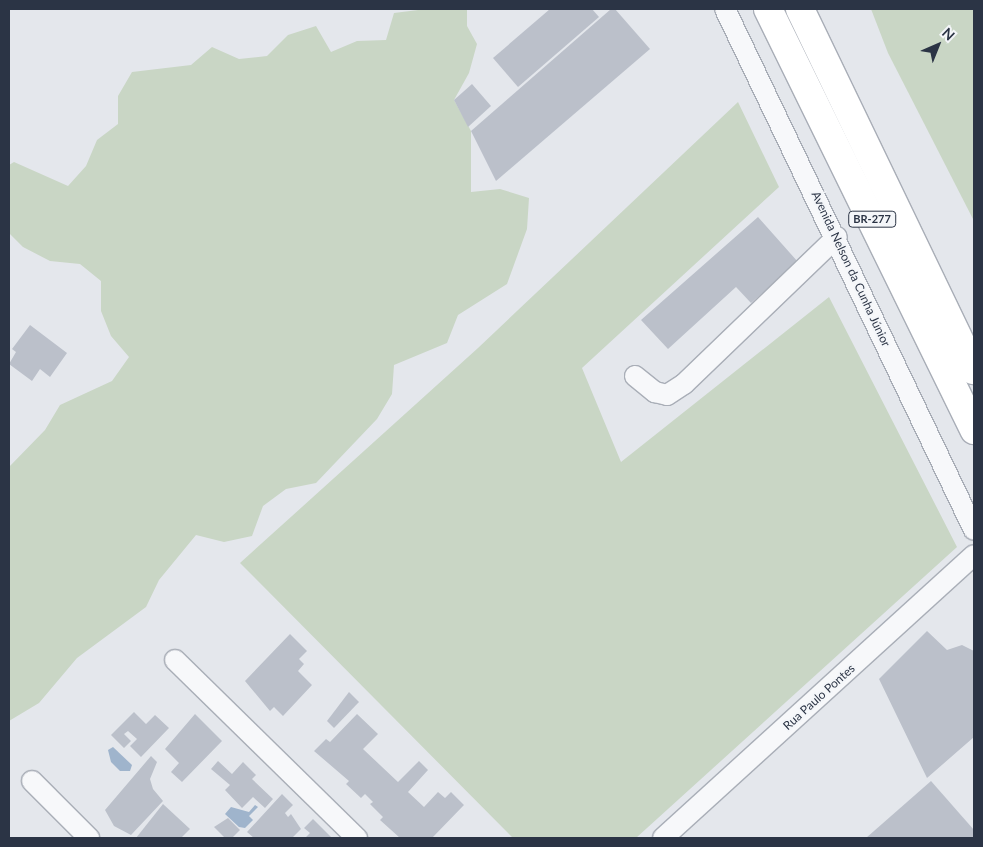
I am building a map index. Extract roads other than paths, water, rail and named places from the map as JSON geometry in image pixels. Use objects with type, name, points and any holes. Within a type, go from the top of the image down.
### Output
[{"type":"highway","name":"BR-277","points":[[768,9],[974,430]]},
{"type":"highway","name":"BR-277","points":[[800,9],[974,370]]},
{"type":"highway","points":[[807,9],[828,66]]},
{"type":"street","name":"Avenida Nelson da Cunha Júnior","points":[[725,9],[836,237],[974,530]]},
{"type":"street","points":[[635,376],[655,392],[667,395],[684,384],[836,237]]},
{"type":"street","name":"Rua Paulo Pontes","points":[[663,838],[974,555]]},
{"type":"street","points":[[175,660],[357,838]]},
{"type":"street","points":[[32,780],[89,838]]},
{"type":"water","points":[[113,747],[132,765],[130,771],[120,771],[111,762],[108,750]]},
{"type":"water","points":[[255,805],[258,807],[249,816],[253,820],[245,828],[239,827],[225,814],[231,807],[249,812]]}]
